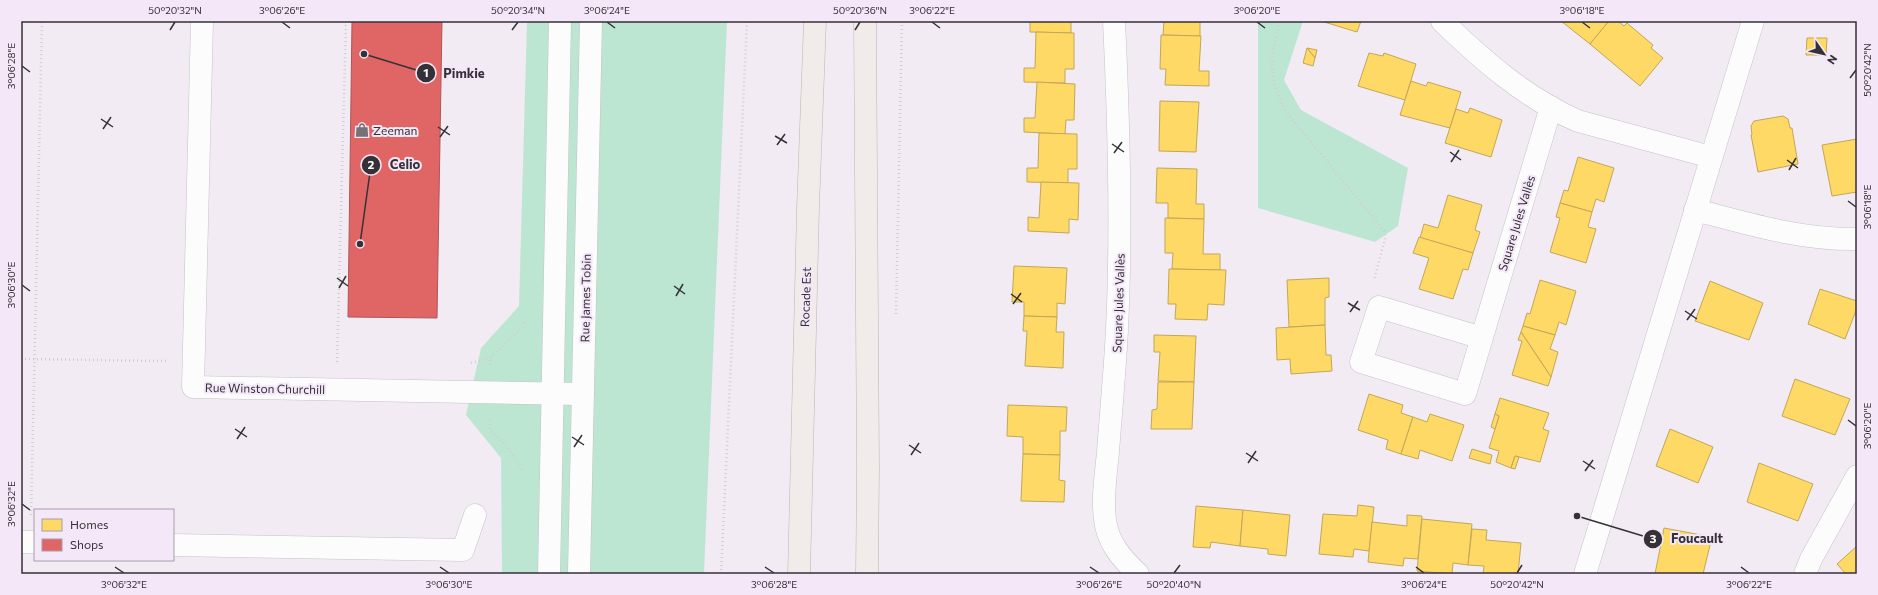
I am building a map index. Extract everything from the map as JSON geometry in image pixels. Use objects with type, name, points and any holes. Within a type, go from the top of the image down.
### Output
[{"type":"main road","name":"Rocade Est","points":[[799,574],[807,239],[815,21]]},
{"type":"main road","points":[[865,21],[868,469],[867,574]]},
{"type":"street","name":"Rue Winston Churchill","points":[[202,21],[192,387],[583,394]]},
{"type":"street","points":[[549,574],[560,21]]},
{"type":"street","name":"Rue James Tobin","points":[[579,574],[591,21]]},
{"type":"street","name":"Square Jules Vallès","points":[[1114,21],[1118,108],[1120,230],[1117,329],[1105,485],[1104,518],[1110,540],[1128,564],[1138,574]]},
{"type":"street","points":[[1442,21],[1506,76],[1551,107],[1578,121],[1711,157]]},
{"type":"street","points":[[1585,574],[1752,21]]},
{"type":"street","name":"Square Jules Vallès","points":[[1379,307],[1361,362],[1465,394],[1551,107]]},
{"type":"street","points":[[1695,210],[1800,235],[1857,239]]},
{"type":"street","points":[[1379,307],[1482,338]]},
{"type":"street","points":[[1805,574],[1811,559],[1857,476]]},
{"type":"street","points":[[174,545],[463,550],[475,515]]},
{"type":"path","points":[[29,542],[42,21]]},
{"type":"path","points":[[339,362],[346,21]]},
{"type":"path","points":[[721,574],[747,21]]},
{"type":"path","points":[[896,321],[902,21]]},
{"type":"path","points":[[1280,21],[1272,57],[1271,70],[1280,101],[1287,113],[1385,232],[1385,239],[1372,290],[1379,307]]},
{"type":"path","points":[[524,474],[507,446],[490,430],[490,358],[523,326],[528,313]]},
{"type":"green space","points":[[527,21],[727,21],[704,574],[502,574],[501,458],[466,415],[481,348],[519,306]]},
{"type":"green space","points":[[1258,21],[1303,21],[1284,80],[1301,110],[1408,168],[1398,226],[1375,242],[1258,208]]},
{"type":"building: Homes","points":[[1030,21],[1071,21],[1071,33],[1030,32]]},
{"type":"building: Homes","points":[[1164,21],[1200,21],[1200,36],[1163,35]]},
{"type":"building: Homes","points":[[1321,21],[1361,21],[1357,32]]},
{"type":"building: Homes","points":[[1561,21],[1609,21],[1590,44]]},
{"type":"building: Homes","points":[[1609,21],[1618,21],[1624,26],[1627,23],[1653,45],[1651,48],[1663,58],[1640,86],[1590,44]]},
{"type":"building: Homes","points":[[1036,32],[1074,33],[1074,69],[1065,69],[1065,83],[1024,82],[1024,68],[1035,68]]},
{"type":"building: Homes","points":[[1161,35],[1201,36],[1199,71],[1209,71],[1209,86],[1165,85],[1166,69],[1160,69]]},
{"type":"building: Homes","points":[[1807,38],[1827,38],[1826,55],[1806,55]]},
{"type":"building: Homes","points":[[1307,48],[1317,50],[1315,58]]},
{"type":"building: Homes","points":[[1307,48],[1315,58],[1313,66],[1303,63]]},
{"type":"building: Homes","points":[[1369,53],[1383,56],[1384,53],[1416,64],[1405,100],[1358,86]]},
{"type":"building: Homes","points":[[1411,81],[1426,86],[1428,82],[1461,92],[1450,128],[1400,115]]},
{"type":"building: Homes","points":[[1037,82],[1075,84],[1074,120],[1066,120],[1065,134],[1024,132],[1024,118],[1035,118]]},
{"type":"building: Homes","points":[[1160,101],[1199,102],[1196,152],[1159,151]]},
{"type":"building: Homes","points":[[1470,108],[1502,120],[1491,157],[1445,143],[1456,109],[1468,113]]},
{"type":"building: Homes","points":[[1783,116],[1788,119],[1790,128],[1792,128],[1798,164],[1758,172],[1751,135],[1751,126],[1754,121]]},
{"type":"building: Homes","points":[[1039,133],[1077,134],[1077,169],[1068,169],[1068,183],[1027,182],[1027,168],[1038,168]]},
{"type":"building: Homes","points":[[1857,139],[1857,192],[1832,196],[1822,145]]},
{"type":"building: Homes","points":[[1578,157],[1614,168],[1604,202],[1596,199],[1592,212],[1560,203],[1564,190],[1568,191]]},
{"type":"building: Homes","points":[[1157,168],[1197,169],[1196,204],[1204,204],[1204,219],[1168,218],[1168,203],[1156,203]]},
{"type":"building: Homes","points":[[1041,182],[1079,183],[1078,220],[1069,219],[1069,233],[1028,231],[1028,217],[1039,218]]},
{"type":"building: Homes","points":[[1448,195],[1482,205],[1475,230],[1480,232],[1473,253],[1420,238],[1424,224],[1438,228]]},
{"type":"building: Homes","points":[[1560,203],[1592,212],[1588,227],[1596,229],[1586,263],[1550,252],[1560,218],[1556,217]]},
{"type":"building: Homes","points":[[1165,218],[1204,219],[1203,254],[1220,254],[1220,270],[1172,269],[1173,253],[1165,253]]},
{"type":"building: Homes","points":[[1419,237],[1473,253],[1468,270],[1463,269],[1453,299],[1419,289],[1429,258],[1413,253]]},
{"type":"building: Homes","points":[[1014,266],[1067,268],[1065,304],[1057,303],[1057,317],[1024,316],[1024,302],[1012,302]]},
{"type":"building: Homes","points":[[1169,269],[1226,270],[1224,305],[1208,304],[1207,320],[1175,319],[1176,304],[1168,304]]},
{"type":"building: Homes","points":[[1329,278],[1329,297],[1325,298],[1325,325],[1289,327],[1287,280]]},
{"type":"building: Homes","points":[[1540,280],[1576,291],[1566,325],[1559,322],[1555,335],[1523,326],[1527,313],[1530,314]]},
{"type":"building: Homes","points":[[1710,281],[1763,303],[1749,340],[1695,321]]},
{"type":"building: Homes","points":[[1820,289],[1857,301],[1857,308],[1845,339],[1808,324]]},
{"type":"building: Homes","points":[[1024,316],[1057,317],[1056,332],[1064,332],[1063,368],[1025,366],[1027,331],[1023,331]]},
{"type":"building: Homes","points":[[1325,325],[1326,355],[1331,355],[1332,371],[1291,374],[1290,359],[1277,360],[1276,328]]},
{"type":"building: Homes","points":[[1523,326],[1555,335],[1550,349],[1558,352],[1551,377],[1521,332]]},
{"type":"building: Homes","points":[[1521,332],[1551,377],[1548,386],[1512,375],[1522,341],[1518,340]]},
{"type":"building: Homes","points":[[1154,335],[1196,336],[1194,382],[1158,381],[1160,352],[1154,352]]},
{"type":"building: Homes","points":[[1795,379],[1850,399],[1835,435],[1782,416]]},
{"type":"building: Homes","points":[[1158,382],[1194,382],[1192,429],[1151,429],[1152,410],[1157,409]]},
{"type":"building: Homes","points":[[1369,394],[1403,405],[1401,413],[1413,417],[1401,454],[1386,449],[1388,440],[1358,430]]},
{"type":"building: Homes","points":[[1500,398],[1549,413],[1543,429],[1549,431],[1540,462],[1515,456],[1511,468],[1496,462],[1499,451],[1489,448],[1499,416],[1495,414]]},
{"type":"building: Homes","points":[[1008,405],[1067,407],[1066,431],[1060,431],[1060,455],[1023,454],[1023,437],[1007,436]]},
{"type":"building: Homes","points":[[1430,414],[1464,425],[1452,461],[1420,450],[1418,459],[1401,454],[1413,417],[1427,422]]},
{"type":"building: Homes","points":[[1495,414],[1499,416],[1495,429],[1491,427]]},
{"type":"building: Homes","points":[[1670,429],[1713,447],[1698,483],[1656,466]]},
{"type":"building: Homes","points":[[1472,449],[1492,455],[1490,464],[1469,458]]},
{"type":"building: Homes","points":[[1023,454],[1060,455],[1059,480],[1065,481],[1064,502],[1021,501]]},
{"type":"building: Homes","points":[[1515,456],[1519,457],[1515,469],[1511,468]]},
{"type":"building: Homes","points":[[1759,463],[1813,484],[1798,521],[1747,502]]},
{"type":"building: Homes","points":[[1358,505],[1374,507],[1369,551],[1354,549],[1353,557],[1319,554],[1323,514],[1357,516]]},
{"type":"building: Homes","points":[[1196,506],[1243,510],[1240,546],[1211,542],[1210,548],[1193,547]]},
{"type":"building: Homes","points":[[1243,510],[1290,515],[1286,556],[1268,554],[1268,549],[1240,546]]},
{"type":"building: Homes","points":[[1407,515],[1422,516],[1418,559],[1404,558],[1403,566],[1368,562],[1372,522],[1407,526]]},
{"type":"building: Homes","points":[[1422,519],[1472,524],[1468,565],[1453,563],[1452,574],[1417,571]]},
{"type":"building: Homes","points":[[1664,528],[1712,537],[1703,574],[1655,574]]},
{"type":"building: Homes","points":[[1472,529],[1487,530],[1486,540],[1521,543],[1518,574],[1483,574],[1484,566],[1468,565]]},
{"type":"building: Homes","points":[[1857,546],[1857,574],[1846,574],[1837,564]]},
{"type":"building: Shops","points":[[352,21],[442,21],[437,318],[348,317]]},
{"type":"place","name":"Pimkie","points":[[364,54]]},
{"type":"place","name":"Zeeman","points":[[362,130]]},
{"type":"place","name":"Celio","points":[[360,244]]},
{"type":"place","name":"Foucault","points":[[1577,516]]}]
